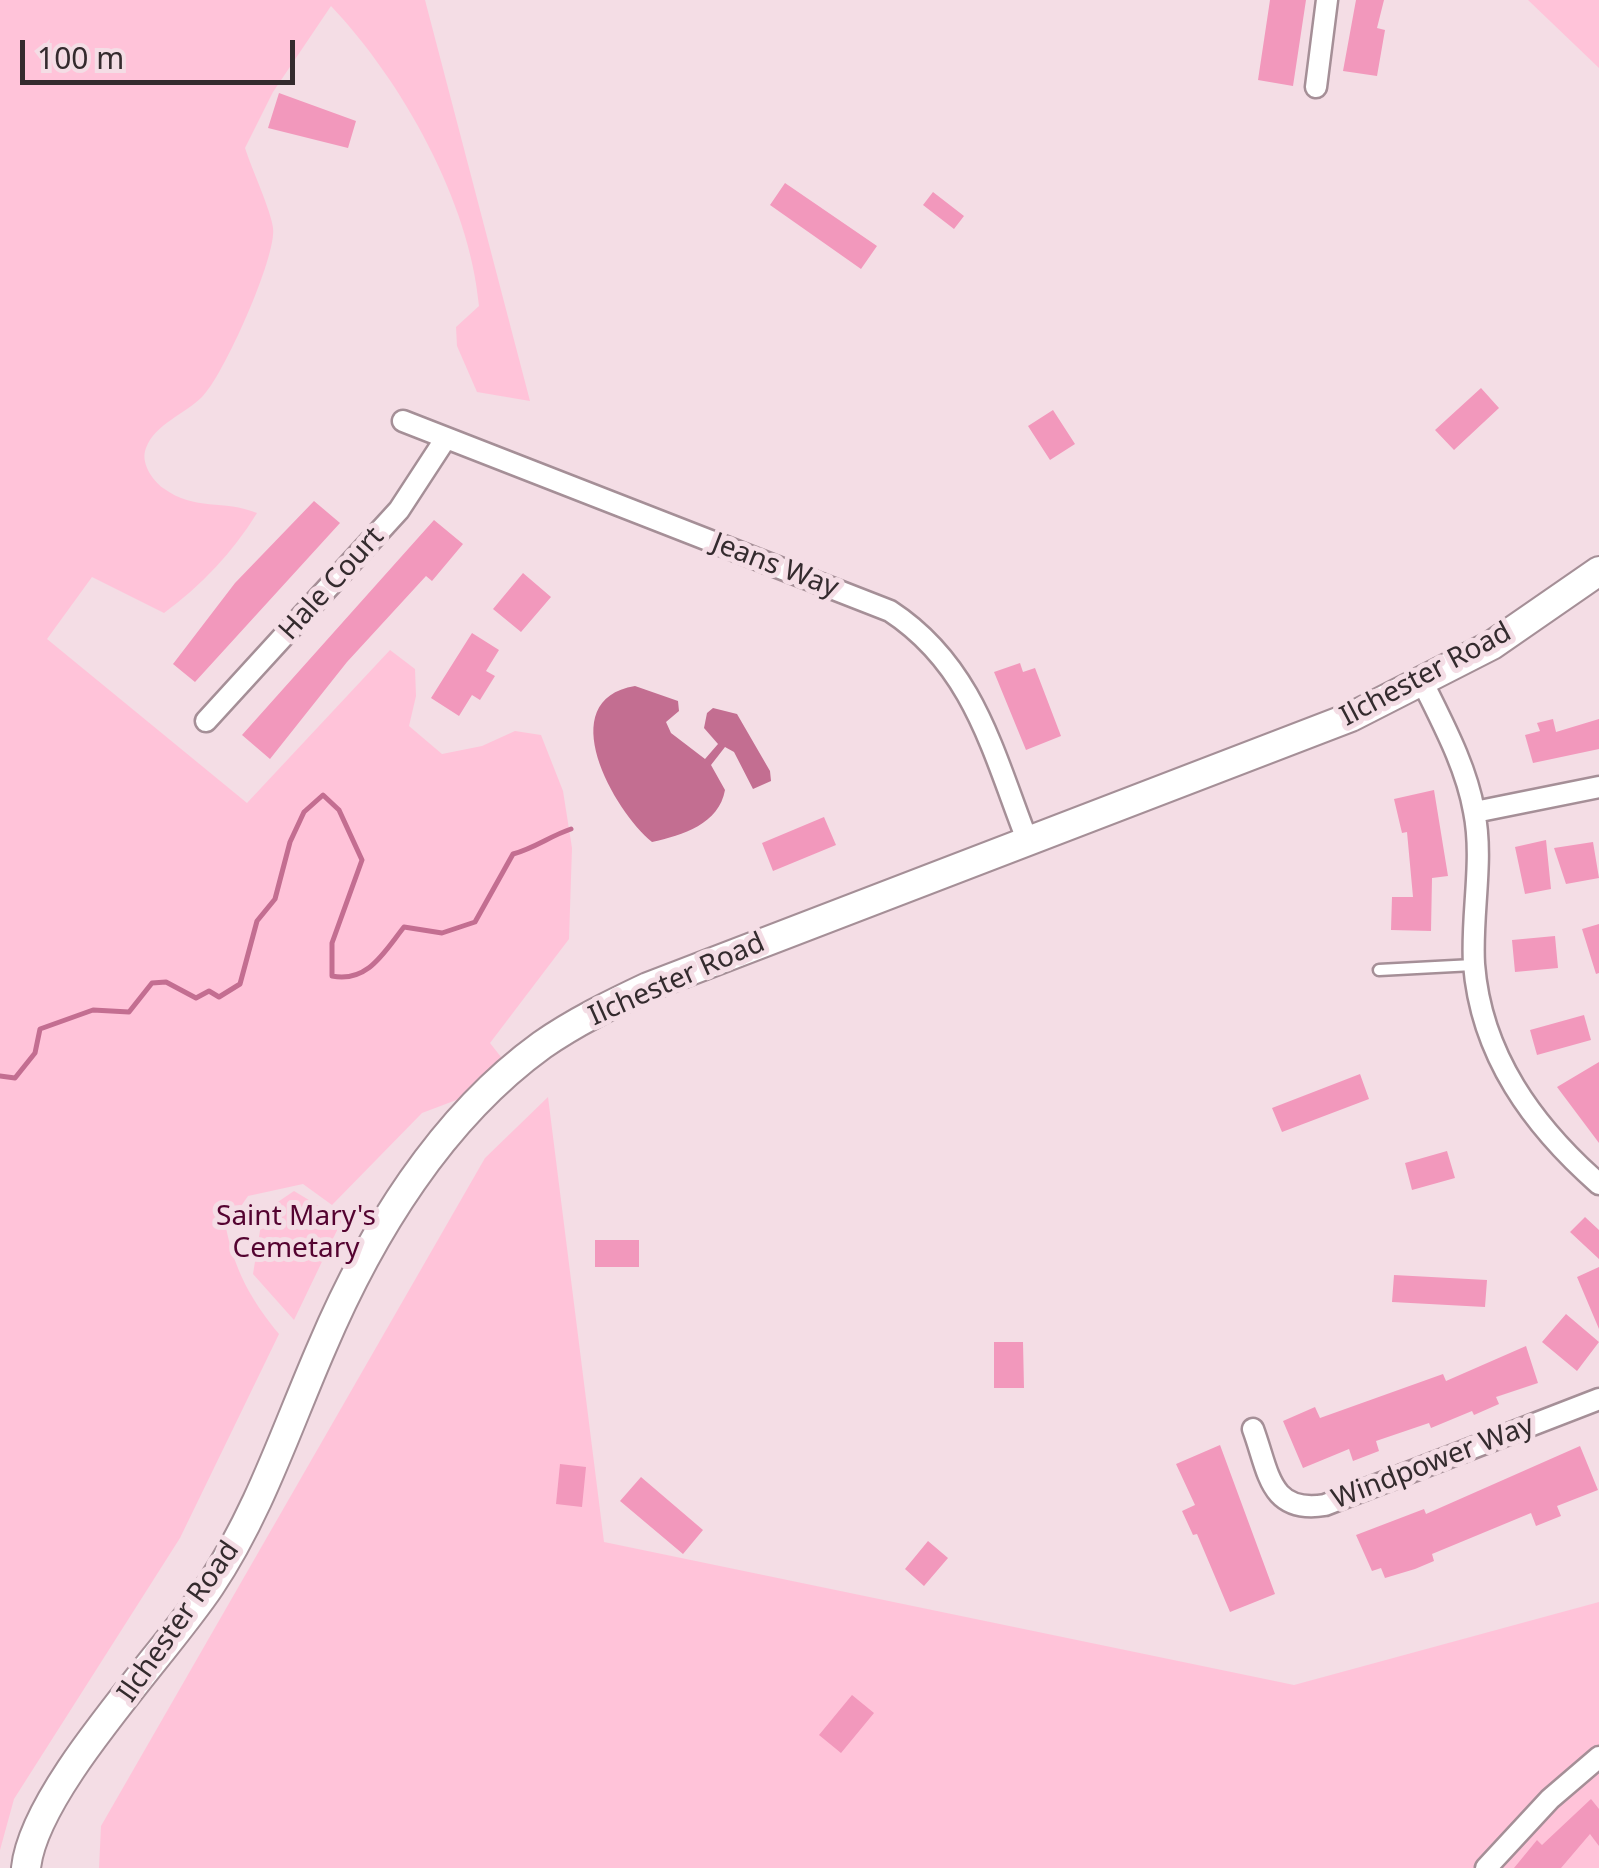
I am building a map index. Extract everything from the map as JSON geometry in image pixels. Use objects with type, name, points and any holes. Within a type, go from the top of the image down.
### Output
[{"type":"street","points":[[1316,87],[1327,0]]},
{"type":"street","name":"Jeans Way","points":[[404,421],[890,610],[912,624],[956,670],[973,702],[1028,842]]},
{"type":"street","name":"Hale Court","points":[[206,721],[399,510],[446,438]]},
{"type":"street","name":"Ilchester Road","points":[[26,1868],[34,1834],[50,1801],[178,1631],[236,1543],[352,1279],[385,1220],[458,1126],[541,1046],[591,1014],[648,987],[1352,717],[1492,645],[1599,571]]},
{"type":"street","points":[[1424,683],[1463,770],[1475,812],[1474,964],[1487,1025],[1513,1087],[1548,1134],[1599,1184]]},
{"type":"street","points":[[1475,812],[1599,787]]},
{"type":"street","name":"Windpower Way","points":[[1253,1430],[1276,1491],[1293,1507],[1304,1508],[1324,1505],[1599,1399]]},
{"type":"street","points":[[1486,1868],[1550,1799],[1599,1757]]},
{"type":"lane","points":[[1379,970],[1474,964]]},
{"type":"green space","points":[[0,0],[425,0],[530,401],[477,392],[457,346],[456,327],[479,306],[473,266],[447,185],[407,106],[331,6],[273,92],[245,148],[273,228],[267,263],[247,316],[211,385],[195,403],[156,432],[145,453],[151,476],[175,495],[257,513],[215,568],[164,613],[92,577],[47,639],[247,803],[390,650],[415,669],[416,696],[409,726],[442,754],[482,746],[515,731],[541,735],[563,791],[572,848],[569,939],[490,1043],[501,1057],[459,1099],[422,1113],[332,1205],[303,1184],[248,1196],[226,1228],[245,1284],[279,1334],[180,1538],[14,1799],[0,1850]]},
{"type":"green space","points":[[1528,0],[1599,0],[1599,68]]},
{"type":"green space","points":[[548,1097],[604,1542],[1294,1685],[1599,1602],[1599,1868],[99,1868],[101,1826],[485,1158]]},
{"type":"green space","name":"Saint Mary's Cemetary","points":[[294,1191],[342,1220],[294,1320],[253,1274],[263,1212]]},
{"type":"shaded area","points":[[635,686],[678,701],[679,711],[666,722],[671,733],[705,759],[718,744],[704,728],[707,713],[713,708],[737,714],[770,771],[771,781],[753,789],[734,752],[725,747],[711,765],[725,790],[715,811],[698,826],[652,842],[622,807],[608,783],[593,733],[597,712],[610,695]]},
{"type":"building","points":[[1270,0],[1306,0],[1293,86],[1258,80]]},
{"type":"building","points":[[1356,0],[1384,0],[1377,28],[1385,30],[1377,76],[1343,71]]},
{"type":"building","points":[[279,93],[356,121],[348,148],[268,128]]},
{"type":"building","points":[[785,183],[877,246],[861,269],[770,205]]},
{"type":"building","points":[[933,192],[964,216],[954,229],[923,205]]},
{"type":"building","points":[[1481,388],[1499,408],[1454,450],[1435,430]]},
{"type":"building","points":[[1053,410],[1075,444],[1050,460],[1028,426]]},
{"type":"building","points":[[314,501],[340,523],[195,682],[173,664],[235,583]]},
{"type":"building","points":[[434,520],[463,544],[432,581],[426,576],[347,662],[270,759],[242,735]]},
{"type":"building","points":[[523,573],[551,597],[521,632],[493,609]]},
{"type":"building","points":[[472,633],[499,650],[486,671],[495,676],[480,700],[472,695],[459,716],[431,698]]},
{"type":"building","points":[[1020,663],[1023,672],[1035,668],[1061,736],[1026,750],[994,672]]},
{"type":"building","points":[[1553,719],[1556,732],[1599,719],[1599,749],[1533,763],[1525,735],[1540,731],[1537,723]]},
{"type":"building","points":[[1434,790],[1448,876],[1432,878],[1431,931],[1391,930],[1392,897],[1413,897],[1407,832],[1402,833],[1394,799]]},
{"type":"building","points":[[824,817],[836,845],[773,871],[762,843]]},
{"type":"building","points":[[1546,840],[1551,889],[1525,894],[1515,847]]},
{"type":"building","points":[[1593,842],[1599,878],[1566,884],[1554,848]]},
{"type":"building","points":[[1599,924],[1599,973],[1596,974],[1582,929]]},
{"type":"building","points":[[1555,936],[1558,968],[1515,972],[1512,940]]},
{"type":"building","points":[[1584,1015],[1591,1040],[1537,1055],[1530,1030]]},
{"type":"building","points":[[1599,1062],[1599,1143],[1557,1087]]},
{"type":"building","points":[[1360,1074],[1369,1099],[1282,1132],[1272,1108]]},
{"type":"building","points":[[1447,1151],[1455,1178],[1412,1190],[1405,1163]]},
{"type":"building","points":[[1585,1217],[1599,1230],[1599,1259],[1570,1232]]},
{"type":"building","points":[[595,1240],[639,1240],[639,1267],[595,1267]]},
{"type":"building","points":[[1599,1267],[1599,1329],[1577,1277]]},
{"type":"building","points":[[1394,1275],[1487,1280],[1485,1307],[1392,1302]]},
{"type":"building","points":[[1566,1314],[1599,1342],[1577,1371],[1542,1342]]},
{"type":"building","points":[[994,1342],[1023,1342],[1024,1388],[994,1388]]},
{"type":"building","points":[[1526,1346],[1538,1383],[1496,1397],[1499,1404],[1474,1415],[1472,1411],[1431,1428],[1429,1423],[1376,1441],[1379,1451],[1353,1461],[1349,1449],[1303,1468],[1283,1421],[1315,1407],[1320,1418],[1443,1374],[1446,1381]]},
{"type":"building","points":[[1220,1445],[1275,1594],[1230,1612],[1197,1534],[1193,1535],[1182,1511],[1195,1505],[1176,1464]]},
{"type":"building","points":[[1580,1446],[1598,1490],[1557,1506],[1561,1516],[1536,1526],[1531,1513],[1432,1554],[1434,1561],[1415,1569],[1385,1578],[1381,1568],[1372,1571],[1356,1535],[1424,1509],[1426,1514]]},
{"type":"building","points":[[560,1464],[586,1467],[582,1507],[556,1504]]},
{"type":"building","points":[[641,1477],[703,1530],[683,1554],[620,1501]]},
{"type":"building","points":[[928,1541],[948,1558],[924,1586],[905,1569]]},
{"type":"building","points":[[852,1695],[874,1713],[841,1753],[819,1735]]},
{"type":"building","points":[[1591,1799],[1599,1809],[1599,1846],[1590,1834],[1561,1868],[1514,1868],[1537,1840],[1542,1845]]},
{"type":"waterway","points":[[0,1076],[15,1078],[35,1053],[40,1029],[93,1010],[129,1012],[152,983],[166,982],[196,998],[209,991],[219,997],[240,984],[257,921],[275,899],[290,842],[304,812],[323,795],[339,810],[362,860],[332,943],[332,976],[356,975],[374,964],[404,927],[442,933],[475,922],[513,854],[571,829]]}]
